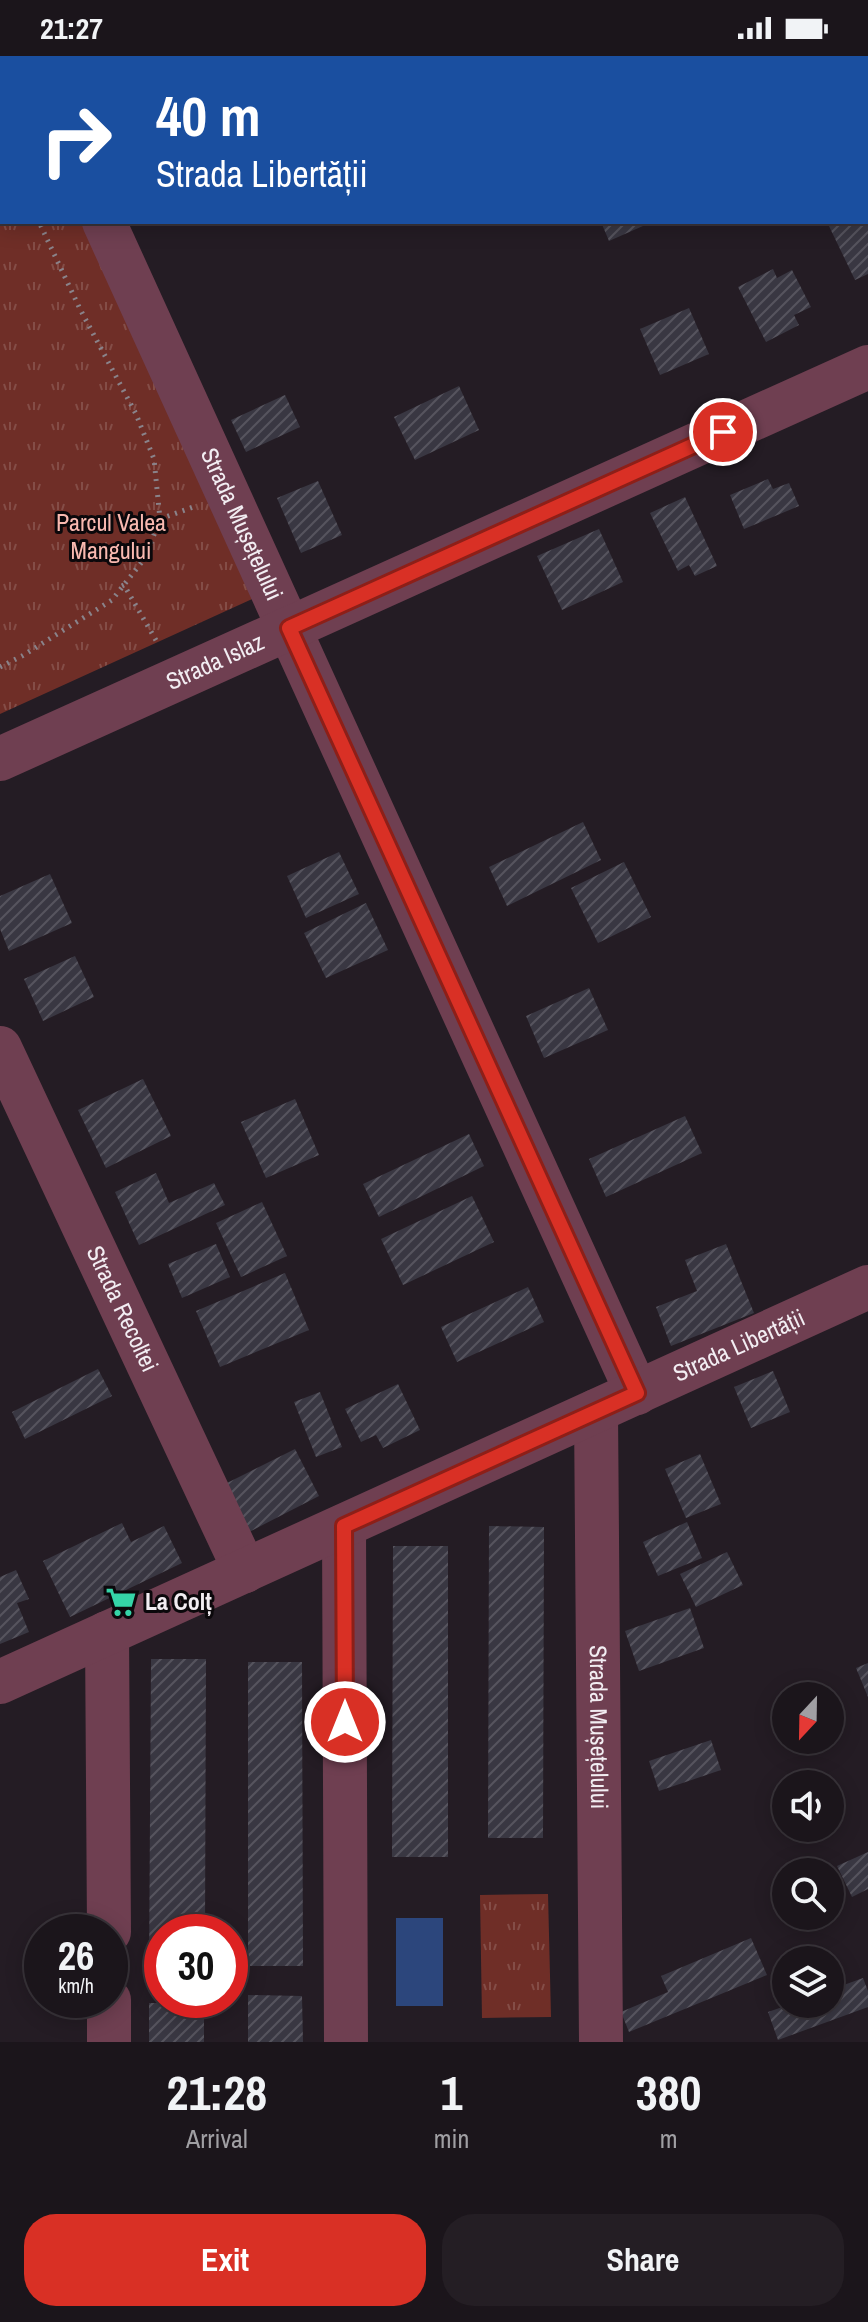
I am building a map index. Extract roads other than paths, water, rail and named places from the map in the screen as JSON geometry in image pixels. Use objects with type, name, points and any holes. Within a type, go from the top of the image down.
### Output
[{"type":"street","name":"Strada Mușețelului","points":[[105,224],[637,1393]]},
{"type":"street","name":"Strada Islaz","points":[[0,759],[868,367]]},
{"type":"street","name":"Strada Recoltei","points":[[0,1048],[245,1571]]},
{"type":"street","name":"Strada Libertății","points":[[0,1682],[868,1287]]},
{"type":"street","name":"Strada Mușețelului","points":[[596,1411],[601,2042]]},
{"type":"street","points":[[344,1526],[346,2042]]},
{"type":"street","points":[[107,1633],[109,1914]]},
{"type":"street","points":[[109,2018],[109,2042]]},
{"type":"water","points":[[396,1918],[443,1918],[443,2006],[396,2006]]},
{"type":"place","name":"La Colț","points":[[121,1602]]},
{"type":"park label","name":"Parcul Valea Mangului","points":[[111,537]]}]
